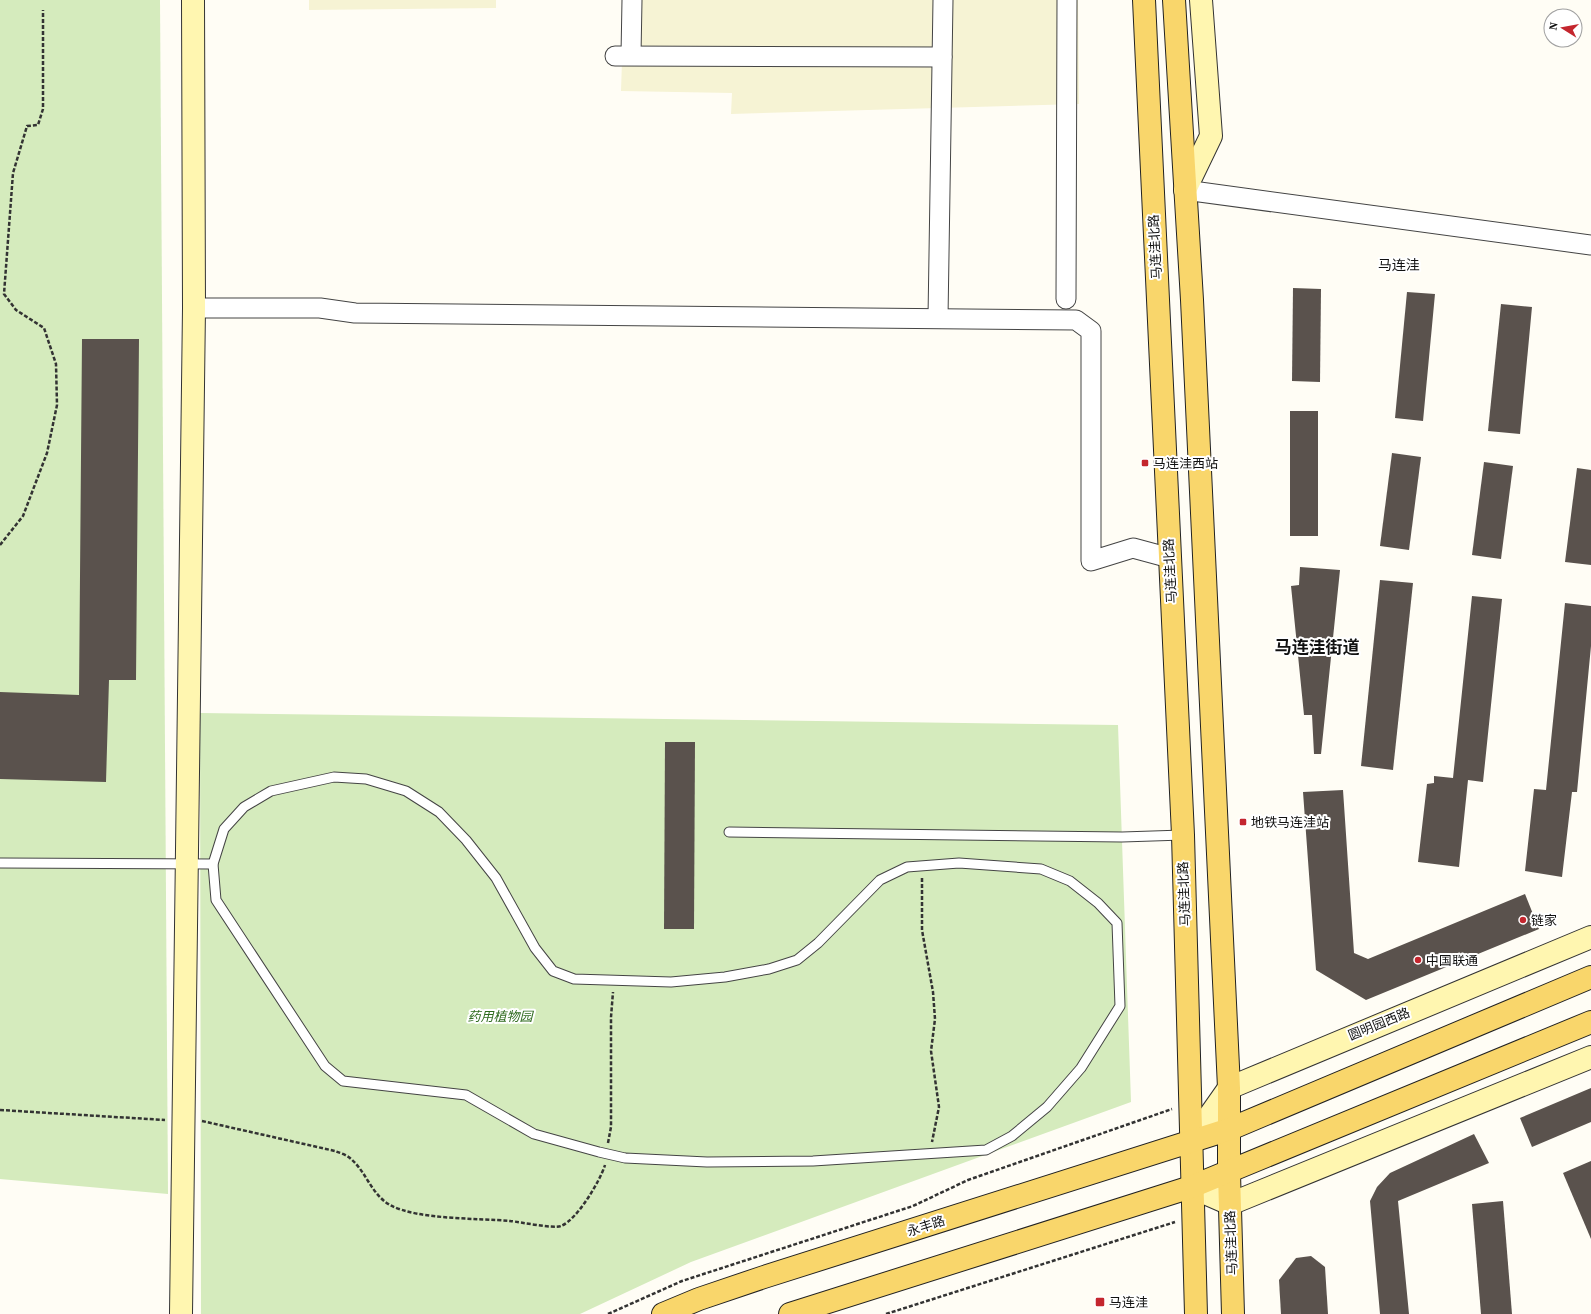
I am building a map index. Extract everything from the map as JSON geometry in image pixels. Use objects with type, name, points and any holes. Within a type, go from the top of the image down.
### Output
[{"type":"main road","name":"马连洼北路","points":[[1144,0],[1183,835],[1191,1187]]},
{"type":"main road","points":[[1174,0],[1185,190],[1230,1129],[1591,977]]},
{"type":"main road","points":[[790,1314],[1191,1187],[1229,1173],[1591,1022]]},
{"type":"main road","name":"马连洼北路","points":[[1230,1129],[1229,1173],[1233,1314]]},
{"type":"main road","name":"永丰路","points":[[663,1314],[700,1299],[764,1277],[1230,1129]]},
{"type":"main road","points":[[1191,1187],[1196,1314]]},
{"type":"street","points":[[181,1314],[194,308],[193,0]]},
{"type":"street","points":[[632,0],[623,56],[942,57]]},
{"type":"street","points":[[938,318],[943,0]]},
{"type":"street","points":[[1066,299],[1067,0]]},
{"type":"street","points":[[1201,0],[1211,136],[1185,190],[1591,245]]},
{"type":"street","points":[[194,308],[320,308],[354,313],[1076,320],[1091,331],[1092,561],[1133,548],[1170,558]]},
{"type":"street","name":"圆明园西路","points":[[1229,1088],[1591,937]]},
{"type":"street","points":[[1191,1187],[1230,1204],[1591,1057]]},
{"type":"street","points":[[1191,1142],[1229,1088]]},
{"type":"lane","points":[[334,777],[366,779],[406,791],[439,812],[466,840],[496,878],[536,948],[553,971],[574,979],[614,980],[671,982],[725,977],[769,969],[797,960],[818,943],[880,880],[907,868],[959,863],[1040,869],[1070,880],[1098,903],[1117,923],[1120,1006],[1081,1068],[1047,1107],[1012,1136],[986,1150],[813,1161],[707,1162],[625,1158],[534,1134],[466,1095],[343,1080],[325,1066],[216,900],[213,864],[224,829],[244,807],[271,791],[334,777]]},
{"type":"lane","points":[[729,832],[1122,837],[1183,835]]},
{"type":"lane","points":[[0,862],[213,864]]},
{"type":"path","points":[[0,545],[23,516],[47,453],[57,405],[56,364],[44,328],[16,310],[4,294],[13,173],[27,126],[38,125],[44,109],[43,10]]},
{"type":"path","points":[[921,866],[922,930],[933,992],[935,1019],[931,1051],[939,1107],[933,1130],[931,1154]]},
{"type":"path","points":[[0,1110],[183,1121],[204,1120],[219,1123],[335,1151],[351,1159],[382,1199],[392,1205],[413,1212],[466,1219],[524,1223],[555,1228],[563,1226],[577,1213],[600,1178],[607,1154],[611,1127],[611,1017],[614,980]]},
{"type":"path","points":[[608,1314],[682,1281],[913,1206],[968,1180],[1190,1102]]},
{"type":"path","points":[[886,1314],[1193,1216]]},
{"type":"shaded area","points":[[309,0],[496,0],[496,8],[309,10]]},
{"type":"shaded area","points":[[624,0],[1078,0],[1079,104],[731,114],[732,93],[621,91]]},
{"type":"green space","points":[[0,0],[160,0],[168,1194],[0,1179]]},
{"type":"green space","name":"药用植物园","points":[[200,713],[1118,725],[1131,1102],[691,1262],[580,1314],[201,1314]]},
{"type":"building","points":[[1293,288],[1321,289],[1320,382],[1292,381]]},
{"type":"building","points":[[1407,292],[1435,294],[1423,421],[1395,418]]},
{"type":"building","points":[[1501,304],[1532,307],[1520,434],[1488,431]]},
{"type":"building","points":[[82,339],[139,339],[136,680],[109,680],[106,782],[0,779],[0,692],[79,695]]},
{"type":"building","points":[[1290,411],[1318,411],[1318,536],[1290,536]]},
{"type":"building","points":[[1392,453],[1421,457],[1409,550],[1380,546]]},
{"type":"building","points":[[1484,462],[1513,466],[1501,559],[1472,555]]},
{"type":"building","points":[[1577,468],[1591,470],[1591,565],[1565,562]]},
{"type":"building","points":[[1300,567],[1340,570],[1321,754],[1314,754],[1312,715],[1304,715],[1291,586],[1299,585]]},
{"type":"building","points":[[1380,580],[1413,583],[1393,770],[1361,766]]},
{"type":"building","points":[[1472,596],[1502,599],[1483,782],[1468,780],[1459,867],[1418,862],[1427,784],[1434,783],[1434,776],[1453,778]]},
{"type":"building","points":[[1565,603],[1591,606],[1591,646],[1577,792],[1572,792],[1562,877],[1525,871],[1534,789],[1546,790]]},
{"type":"building","points":[[665,742],[695,742],[694,929],[664,929]]},
{"type":"building","points":[[1343,790],[1354,953],[1368,959],[1525,894],[1539,929],[1366,1000],[1316,970],[1303,792]]},
{"type":"building","points":[[1591,1088],[1591,1122],[1532,1147],[1520,1118]]},
{"type":"building","points":[[1474,1134],[1489,1163],[1398,1201],[1409,1314],[1380,1314],[1370,1201],[1377,1187],[1390,1173]]},
{"type":"building","points":[[1591,1161],[1591,1239],[1563,1173]]},
{"type":"building","points":[[1503,1201],[1512,1314],[1481,1314],[1472,1204]]},
{"type":"building","points":[[1311,1256],[1325,1267],[1328,1314],[1281,1314],[1279,1280],[1296,1258]]},
{"type":"place","name":"马连洼西站","points":[[1145,463]]},
{"type":"place","name":"地铁马连洼站","points":[[1243,822]]},
{"type":"place","name":"链家","points":[[1523,920]]},
{"type":"place","name":"中国联通","points":[[1418,960]]},
{"type":"place","name":"马连洼","points":[[1100,1302]]},
{"type":"district","name":"马连洼","points":[[1399,265]]},
{"type":"district","name":"马连洼街道","points":[[1317,647]]}]
